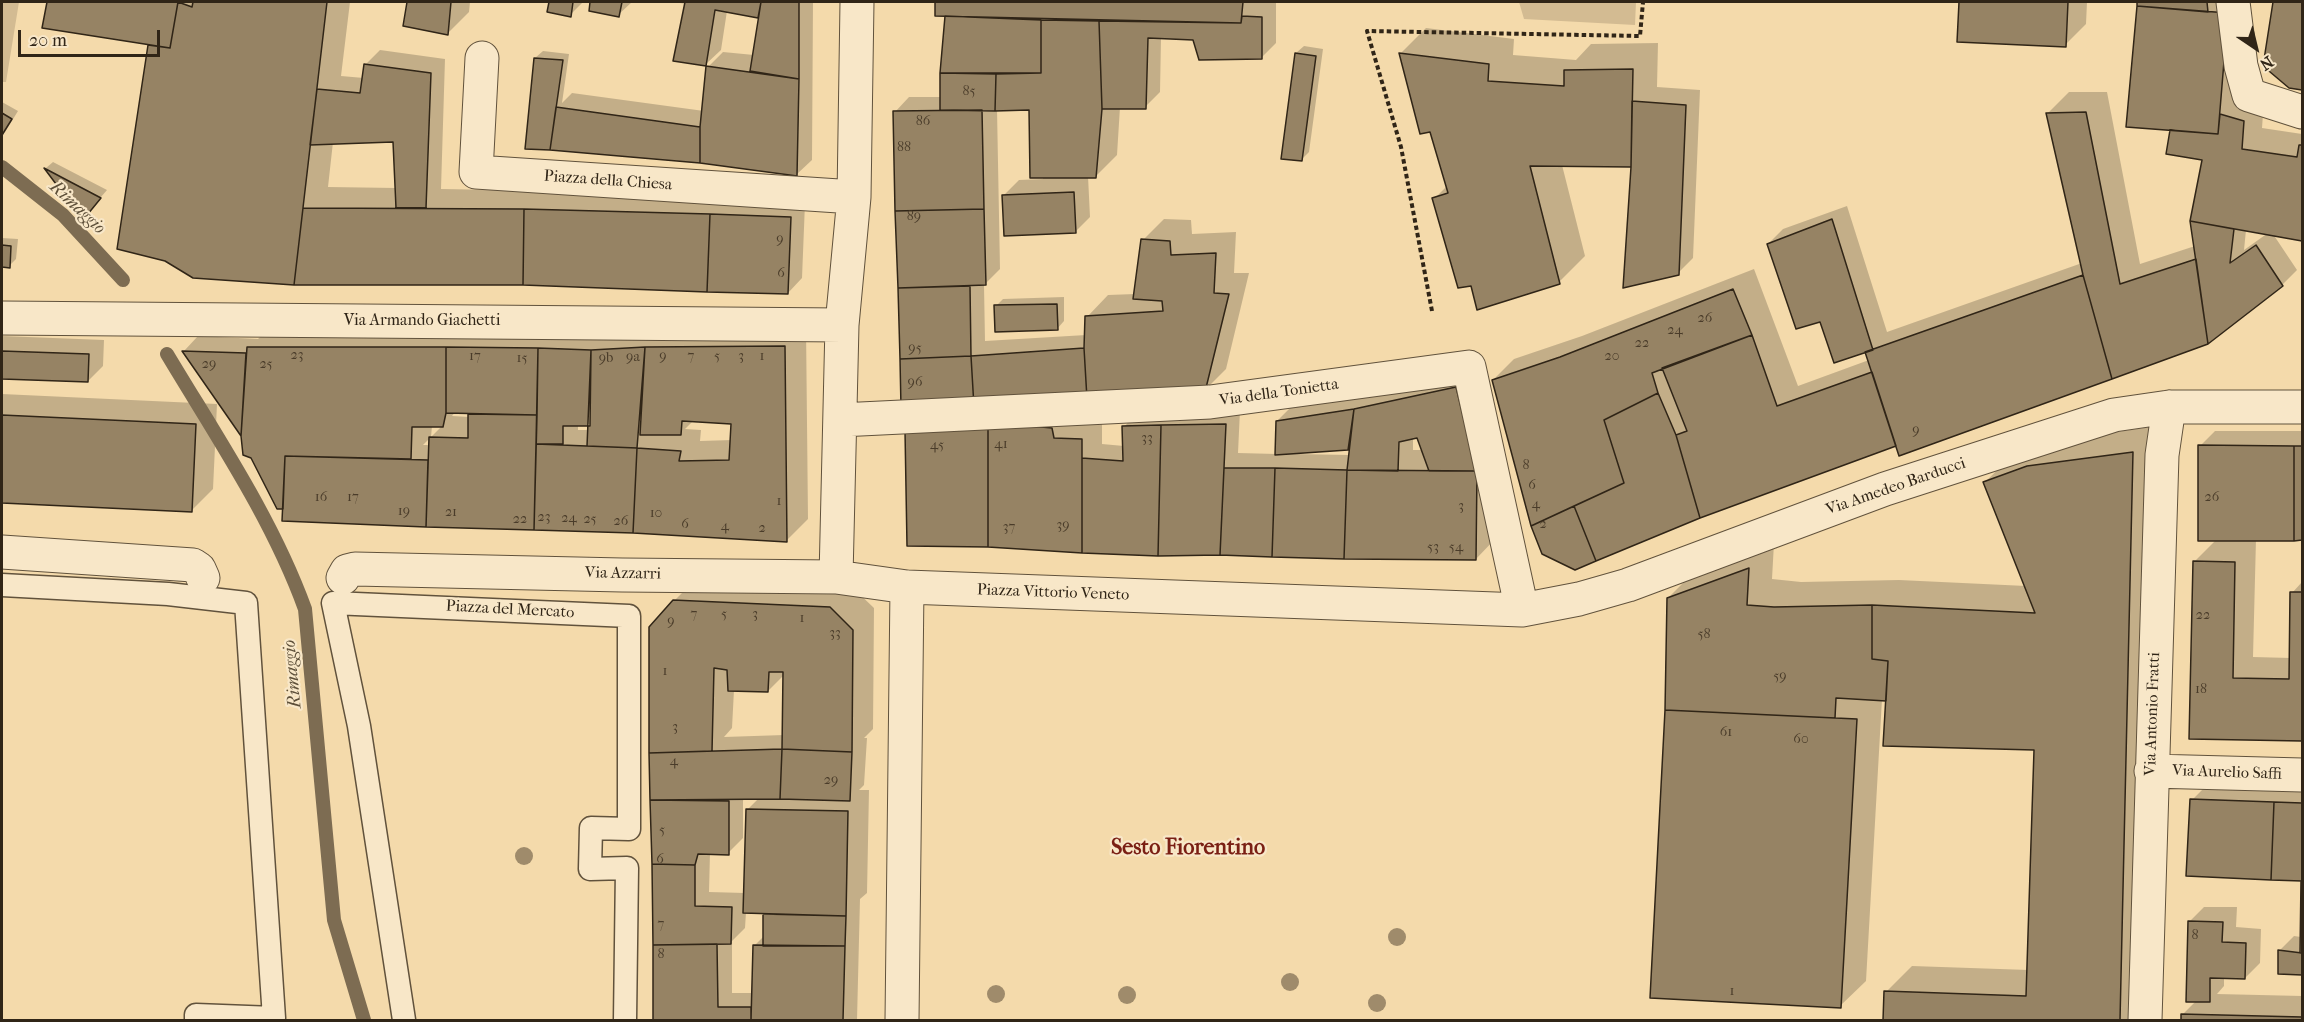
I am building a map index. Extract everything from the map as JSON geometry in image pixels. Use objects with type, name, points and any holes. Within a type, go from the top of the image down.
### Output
[{"type":"street","points":[[836,577],[842,325],[854,197],[857,2]]},
{"type":"street","points":[[2233,2],[2241,66],[2249,95],[2302,112]]},
{"type":"street","name":"Piazza della Chiesa","points":[[482,58],[476,172],[854,197]]},
{"type":"street","name":"Via Armando Giachetti","points":[[2,318],[842,325]]},
{"type":"street","name":"Via della Tonietta","points":[[840,420],[1210,402],[1469,367],[1522,610]]},
{"type":"street","name":"Via Amedeo Barducci","points":[[1628,585],[1885,489],[2114,415],[2169,407],[2302,407]]},
{"type":"street","name":"Via Antonio Fratti","points":[[2145,1020],[2162,455],[2169,407]]},
{"type":"street","points":[[2,552],[193,565],[199,569],[203,578]]},
{"type":"street","name":"Via Azzarri","points":[[344,578],[347,571],[355,569],[836,577],[907,588]]},
{"type":"street","name":"Piazza Vittorio Veneto","points":[[907,588],[1522,610],[1579,599],[1628,585]]},
{"type":"street","points":[[902,1020],[907,588]]},
{"type":"street","name":"Via Aurelio Saffi","points":[[2151,771],[2302,775]]},
{"type":"lane","points":[[2,585],[168,594],[246,603],[274,1018],[196,1015],[196,1020]]},
{"type":"lane","name":"Piazza del Mercato","points":[[404,1020],[359,726],[333,603],[629,616],[629,829],[591,828],[590,869],[627,868],[625,1020]]},
{"type":"path","points":[[1432,311],[1401,147],[1367,31],[1640,36],[1643,2]]},
{"type":"shaded area","points":[[2,2],[19,2],[6,82],[2,82]]},
{"type":"shaded area","points":[[1519,2],[1636,2],[1635,25],[1524,19]]},
{"type":"building","points":[[47,2],[178,2],[170,48],[42,28]]},
{"type":"building","points":[[178,2],[192,7],[193,2],[327,2],[294,285],[193,278],[165,261],[117,249],[148,45],[170,48]]},
{"type":"building","points":[[407,2],[451,2],[448,35],[403,26]]},
{"type":"building","points":[[549,2],[573,2],[571,17],[547,12]]},
{"type":"building","points":[[590,2],[622,2],[619,17],[589,11]]},
{"type":"building","points":[[685,2],[761,2],[758,18],[715,10],[706,66],[673,61]]},
{"type":"building","points":[[761,2],[799,2],[799,79],[750,71]]},
{"type":"building","points":[[935,2],[1243,2],[1241,23],[935,16]]},
{"type":"building","points":[[1959,2],[2068,2],[2066,47],[1957,42]]},
{"type":"building","points":[[2137,2],[2207,2],[2208,12],[2137,6]]},
{"type":"building","points":[[2273,2],[2302,2],[2302,90],[2289,88],[2263,66]]},
{"type":"building","points":[[2137,6],[2228,13],[2218,134],[2126,127]]},
{"type":"building","points":[[945,16],[1041,20],[1041,73],[940,73]]},
{"type":"building","points":[[1242,16],[1262,17],[1262,59],[1199,60],[1193,40],[1148,38],[1146,109],[1102,109],[1099,21],[1241,23]]},
{"type":"building","points":[[1041,20],[1099,21],[1102,109],[1096,178],[1030,178],[1029,110],[995,111],[996,74],[1041,73]]},
{"type":"building","points":[[1295,53],[1316,56],[1302,161],[1281,159]]},
{"type":"building","points":[[1399,53],[1489,64],[1488,81],[1564,86],[1564,70],[1633,69],[1631,167],[1530,166],[1560,284],[1477,310],[1471,286],[1458,288],[1432,198],[1448,193],[1430,132],[1420,134]]},
{"type":"building","points":[[534,58],[563,60],[550,150],[525,149]]},
{"type":"building","points":[[364,64],[431,73],[426,208],[396,208],[393,142],[310,145],[317,89],[360,93]]},
{"type":"building","points":[[706,66],[799,79],[797,176],[700,163],[700,127]]},
{"type":"building","points":[[940,73],[996,74],[995,111],[940,110]]},
{"type":"building","points":[[1632,101],[1686,105],[1679,275],[1623,288],[1631,167]]},
{"type":"building","points":[[556,107],[700,127],[700,163],[550,150]]},
{"type":"building","points":[[982,110],[984,209],[895,211],[893,111]]},
{"type":"building","points":[[2086,112],[2120,284],[2196,259],[2208,344],[2112,379],[2083,275],[2046,113]]},
{"type":"building","points":[[2,113],[12,119],[2,135]]},
{"type":"building","points":[[2220,114],[2244,121],[2242,149],[2297,157],[2299,145],[2302,145],[2302,241],[2190,221],[2202,160],[2166,154],[2170,130],[2218,134]]},
{"type":"building","points":[[44,168],[101,198],[83,220]]},
{"type":"building","points":[[1074,192],[1076,233],[1004,236],[1002,195]]},
{"type":"building","points":[[303,208],[524,209],[523,285],[294,285]]},
{"type":"building","points":[[524,209],[710,214],[707,292],[523,285]]},
{"type":"building","points":[[984,209],[986,285],[898,288],[895,211]]},
{"type":"building","points":[[710,214],[791,217],[788,294],[707,292]]},
{"type":"building","points":[[1832,219],[1873,350],[1834,363],[1820,322],[1796,329],[1767,244]]},
{"type":"building","points":[[2190,221],[2234,229],[2230,263],[2256,245],[2283,286],[2208,344]]},
{"type":"building","points":[[1141,239],[1170,241],[1171,255],[1216,253],[1214,293],[1229,294],[1205,392],[1087,399],[1085,316],[1163,311],[1162,301],[1133,299]]},
{"type":"building","points":[[2,245],[11,246],[10,268],[2,267]]},
{"type":"building","points":[[2083,275],[2112,379],[1899,456],[1865,352]]},
{"type":"building","points":[[970,286],[971,356],[900,359],[898,288]]},
{"type":"building","points":[[1733,289],[1752,335],[1652,373],[1658,393],[1604,420],[1624,483],[1531,526],[1492,380],[1560,357]]},
{"type":"building","points":[[1057,304],[1058,330],[995,332],[994,305]]},
{"type":"building","points":[[1752,335],[1777,406],[1872,372],[1896,446],[1700,518],[1676,435],[1687,431],[1662,368]]},
{"type":"building","points":[[785,346],[787,542],[633,533],[637,448],[681,451],[679,461],[729,460],[731,424],[682,421],[681,435],[640,435],[645,347]]},
{"type":"building","points":[[247,347],[446,347],[446,413],[443,427],[412,427],[411,459],[285,456],[283,509],[277,509],[251,458],[243,455],[241,436]]},
{"type":"building","points":[[446,347],[538,348],[537,415],[446,413]]},
{"type":"building","points":[[645,347],[637,448],[587,446],[591,350]]},
{"type":"building","points":[[538,348],[591,350],[590,426],[563,426],[563,444],[536,444]]},
{"type":"building","points":[[1084,348],[1087,399],[974,407],[971,356]]},
{"type":"building","points":[[2,351],[89,354],[88,382],[2,379]]},
{"type":"building","points":[[182,351],[246,353],[241,436]]},
{"type":"building","points":[[971,356],[974,407],[901,408],[900,359]]},
{"type":"building","points":[[1456,387],[1477,471],[1429,471],[1417,438],[1399,442],[1398,471],[1347,470],[1354,409]]},
{"type":"building","points":[[1658,393],[1676,435],[1700,518],[1596,561],[1574,506],[1624,483],[1604,420]]},
{"type":"building","points":[[1354,409],[1348,450],[1275,455],[1276,421]]},
{"type":"building","points":[[468,414],[537,415],[534,530],[426,527],[429,437],[468,438]]},
{"type":"building","points":[[2,415],[196,424],[192,512],[2,503]]},
{"type":"building","points":[[988,422],[988,547],[907,546],[905,431]]},
{"type":"building","points":[[988,422],[1052,428],[1054,438],[1082,439],[1082,553],[988,547]]},
{"type":"building","points":[[1226,424],[1220,555],[1158,556],[1161,425]]},
{"type":"building","points":[[1161,425],[1158,556],[1082,553],[1082,458],[1123,461],[1122,426]]},
{"type":"building","points":[[536,444],[637,448],[633,533],[534,530]]},
{"type":"building","points":[[2198,445],[2294,446],[2294,541],[2198,541]]},
{"type":"building","points":[[2294,446],[2302,446],[2302,540],[2294,541]]},
{"type":"building","points":[[2133,452],[2120,1020],[1883,1020],[1884,991],[2026,996],[2034,750],[1883,746],[1888,661],[1872,659],[1872,605],[2035,613],[1983,482],[2027,466]]},
{"type":"building","points":[[285,456],[428,460],[426,527],[282,521]]},
{"type":"building","points":[[1224,468],[1275,468],[1272,557],[1220,555]]},
{"type":"building","points":[[1275,468],[1347,470],[1344,559],[1272,557]]},
{"type":"building","points":[[1347,470],[1477,471],[1476,560],[1344,559]]},
{"type":"building","points":[[1574,506],[1596,561],[1575,570],[1542,554],[1531,526]]},
{"type":"building","points":[[2193,561],[2235,562],[2233,678],[2289,679],[2290,592],[2302,592],[2302,741],[2189,739]]},
{"type":"building","points":[[1749,568],[1747,605],[1774,607],[1872,605],[1872,659],[1888,661],[1886,701],[1836,698],[1835,718],[1665,710],[1667,598]]},
{"type":"building","points":[[673,600],[830,607],[853,630],[852,752],[782,749],[783,672],[769,672],[768,692],[728,691],[727,670],[714,668],[712,751],[649,753],[649,627]]},
{"type":"building","points":[[1665,710],[1857,719],[1841,1008],[1650,998]]},
{"type":"building","points":[[782,749],[852,752],[850,801],[780,799]]},
{"type":"building","points":[[782,749],[780,799],[650,800],[649,753]]},
{"type":"building","points":[[2190,799],[2274,802],[2271,880],[2186,876]]},
{"type":"building","points":[[650,800],[729,801],[729,855],[698,854],[695,865],[652,864]]},
{"type":"building","points":[[2274,802],[2302,803],[2302,881],[2271,880]]},
{"type":"building","points":[[746,809],[848,811],[846,916],[743,913]]},
{"type":"building","points":[[652,864],[695,865],[695,906],[732,907],[731,944],[653,945]]},
{"type":"building","points":[[2301,881],[2302,953],[2300,953]]},
{"type":"building","points":[[763,914],[846,916],[845,946],[763,946]]},
{"type":"building","points":[[2188,921],[2223,922],[2222,942],[2246,943],[2245,979],[2210,978],[2210,1002],[2186,1002]]},
{"type":"building","points":[[717,944],[718,1007],[751,1007],[751,1020],[653,1020],[653,945]]},
{"type":"building","points":[[753,945],[845,946],[843,1020],[751,1020]]},
{"type":"building","points":[[2278,950],[2302,953],[2302,975],[2278,974]]},
{"type":"building","points":[[2181,1014],[2302,1017],[2302,1020],[2181,1020]]},
{"type":"waterway","name":"Rimaggio","points":[[2,167],[63,215],[123,280]]},
{"type":"waterway","name":"Rimaggio","points":[[167,354],[260,510],[292,575],[305,609],[334,920],[364,1020]]},
{"type":"district","name":"Sesto Fiorentino","points":[[1188,849]]}]
